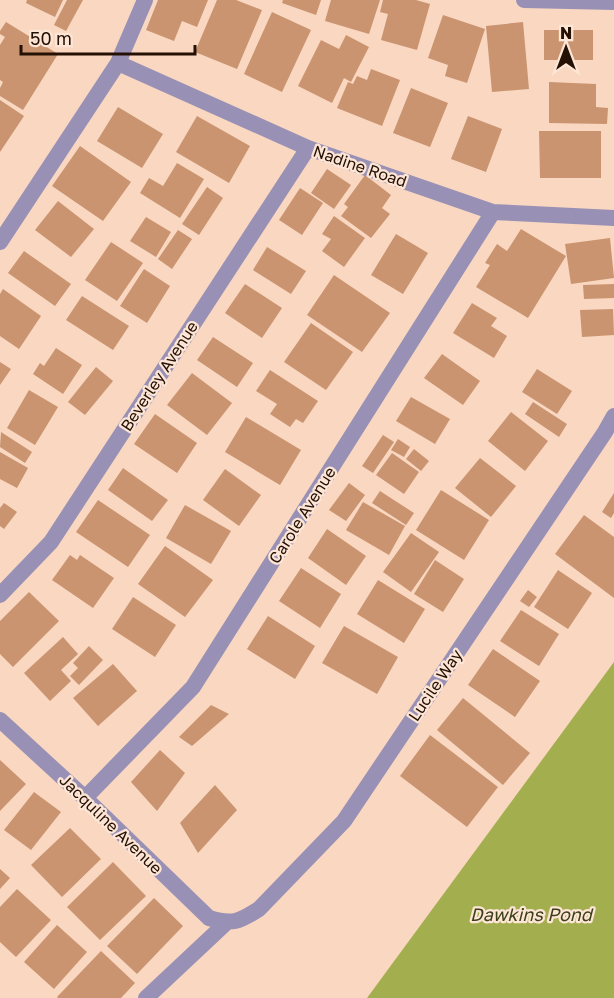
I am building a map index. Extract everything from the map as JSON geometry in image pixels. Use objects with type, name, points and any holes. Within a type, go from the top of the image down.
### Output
[{"type":"street","points":[[0,242],[118,63],[145,0]]},
{"type":"street","points":[[524,0],[614,2]]},
{"type":"street","name":"Nadine Road","points":[[118,63],[308,148],[493,212],[614,218]]},
{"type":"street","name":"Beverley Avenue","points":[[0,595],[51,542],[308,148]]},
{"type":"street","name":"Carole Avenue","points":[[85,798],[193,687],[493,212]]},
{"type":"street","name":"Lucile Way","points":[[226,923],[243,920],[259,909],[344,821],[614,416]]},
{"type":"street","name":"Jacquline Avenue","points":[[0,720],[85,798],[196,907],[209,918],[226,923]]},
{"type":"street","points":[[146,998],[226,923]]},
{"type":"water","name":"Dawkins Pond","points":[[614,662],[614,998],[367,998]]},
{"type":"building","points":[[27,0],[63,0],[55,17],[26,3]]},
{"type":"building","points":[[67,0],[83,0],[66,31],[54,25]]},
{"type":"building","points":[[158,0],[208,0],[197,27],[182,21],[174,41],[146,30]]},
{"type":"building","points":[[217,0],[236,0],[262,10],[237,69],[195,52]]},
{"type":"building","points":[[283,0],[321,0],[316,15],[282,3]]},
{"type":"building","points":[[331,0],[380,0],[369,34],[325,21]]},
{"type":"building","points":[[383,0],[416,0],[430,4],[417,50],[381,40],[388,14],[380,12]]},
{"type":"building","points":[[272,12],[311,30],[282,92],[244,74]]},
{"type":"building","points":[[443,15],[485,29],[467,83],[445,76],[448,65],[428,58]]},
{"type":"building","points":[[6,22],[58,54],[23,110],[0,96],[3,82],[0,80],[0,45],[5,37],[0,34],[0,31]]},
{"type":"building","points":[[523,22],[529,89],[492,92],[486,26]]},
{"type":"building","points":[[544,30],[593,30],[593,60],[544,60]]},
{"type":"building","points":[[346,35],[369,47],[351,82],[344,78],[332,103],[298,86],[321,40],[339,49]]},
{"type":"building","points":[[371,69],[400,80],[382,126],[337,108],[348,82],[353,84],[357,76],[367,80]]},
{"type":"building","points":[[549,82],[596,84],[596,107],[608,108],[607,124],[549,123]]},
{"type":"building","points":[[411,88],[448,103],[430,147],[393,133]]},
{"type":"building","points":[[0,100],[24,116],[0,152]]},
{"type":"building","points":[[118,107],[163,134],[142,168],[97,141]]},
{"type":"building","points":[[197,116],[250,146],[229,183],[176,152]]},
{"type":"building","points":[[468,116],[502,129],[486,172],[451,159]]},
{"type":"building","points":[[539,131],[601,131],[601,178],[540,178]]},
{"type":"building","points":[[80,146],[131,182],[103,221],[52,186]]},
{"type":"building","points":[[177,163],[204,179],[180,218],[140,193],[149,178],[163,186]]},
{"type":"building","points":[[327,169],[351,185],[334,209],[311,193]]},
{"type":"building","points":[[365,175],[391,195],[382,208],[390,214],[371,238],[341,216],[348,207],[344,204]]},
{"type":"building","points":[[207,187],[223,198],[199,235],[182,224]]},
{"type":"building","points":[[300,188],[323,203],[302,235],[279,220]]},
{"type":"building","points":[[58,201],[94,229],[71,257],[35,230]]},
{"type":"building","points":[[334,216],[365,238],[344,267],[322,251],[331,239],[322,234]]},
{"type":"building","points":[[146,217],[171,232],[156,257],[130,241]]},
{"type":"building","points":[[521,229],[566,256],[528,318],[476,287],[490,265],[485,263],[497,244],[507,251]]},
{"type":"building","points":[[178,230],[192,239],[172,269],[158,259]]},
{"type":"building","points":[[396,234],[428,253],[403,294],[371,275]]},
{"type":"building","points":[[610,238],[614,278],[571,284],[565,244]]},
{"type":"building","points":[[111,242],[143,263],[117,301],[85,280]]},
{"type":"building","points":[[267,247],[306,271],[291,294],[253,270]]},
{"type":"building","points":[[24,251],[71,284],[55,306],[8,273]]},
{"type":"building","points":[[144,269],[170,286],[147,323],[120,306]]},
{"type":"building","points":[[334,275],[390,313],[362,352],[307,315]]},
{"type":"building","points":[[245,284],[282,308],[262,338],[225,313]]},
{"type":"building","points":[[614,284],[614,298],[584,299],[583,285]]},
{"type":"building","points":[[3,289],[41,316],[19,349],[0,336],[0,294]]},
{"type":"building","points":[[82,296],[129,326],[113,350],[66,320]]},
{"type":"building","points":[[472,303],[497,318],[491,326],[507,336],[494,358],[453,333]]},
{"type":"building","points":[[613,309],[614,335],[582,337],[580,310]]},
{"type":"building","points":[[311,323],[353,352],[326,390],[284,362]]},
{"type":"building","points":[[213,337],[253,363],[237,387],[197,360]]},
{"type":"building","points":[[56,348],[82,365],[63,394],[33,374],[40,363],[44,366]]},
{"type":"building","points":[[442,354],[480,381],[463,405],[424,378]]},
{"type":"building","points":[[0,362],[11,369],[0,385]]},
{"type":"building","points":[[96,367],[113,381],[85,415],[68,402]]},
{"type":"building","points":[[537,369],[572,391],[557,414],[522,392]]},
{"type":"building","points":[[270,370],[318,401],[303,423],[296,419],[290,427],[270,414],[277,404],[256,391]]},
{"type":"building","points":[[192,373],[232,403],[207,435],[167,405]]},
{"type":"building","points":[[29,390],[58,407],[35,445],[7,428]]},
{"type":"building","points":[[411,397],[450,419],[435,444],[396,421]]},
{"type":"building","points":[[533,402],[567,424],[559,437],[525,414]]},
{"type":"building","points":[[511,412],[548,441],[525,471],[488,441]]},
{"type":"building","points":[[155,414],[197,443],[177,473],[134,444]]},
{"type":"building","points":[[246,417],[301,450],[280,485],[225,452]]},
{"type":"building","points":[[1,432],[32,452],[25,463],[0,447]]},
{"type":"building","points":[[383,435],[394,442],[373,473],[362,466]]},
{"type":"building","points":[[398,439],[410,447],[404,457],[391,450]]},
{"type":"building","points":[[414,449],[429,461],[421,471],[406,459]]},
{"type":"building","points":[[0,452],[28,468],[17,488],[0,479]]},
{"type":"building","points":[[392,453],[419,472],[404,494],[376,475]]},
{"type":"building","points":[[480,458],[516,486],[491,517],[455,488]]},
{"type":"building","points":[[123,468],[168,500],[152,521],[108,490]]},
{"type":"building","points":[[225,469],[261,495],[239,526],[203,500]]},
{"type":"building","points":[[349,483],[365,495],[346,521],[329,510]]},
{"type":"building","points":[[441,490],[489,520],[464,560],[416,530]]},
{"type":"building","points":[[380,491],[414,513],[406,525],[372,503]]},
{"type":"building","points":[[614,493],[614,513],[611,518],[602,512]]},
{"type":"building","points":[[98,500],[150,535],[128,567],[76,532]]},
{"type":"building","points":[[363,502],[405,526],[389,555],[346,530]]},
{"type":"building","points":[[4,503],[17,512],[4,529],[0,526],[0,508]]},
{"type":"building","points":[[185,505],[231,531],[211,564],[166,538]]},
{"type":"building","points":[[584,515],[614,537],[614,598],[555,554]]},
{"type":"building","points":[[327,529],[366,556],[346,585],[308,558]]},
{"type":"building","points":[[411,533],[439,552],[411,592],[383,572]]},
{"type":"building","points":[[165,546],[213,580],[185,617],[138,584]]},
{"type":"building","points":[[70,555],[77,560],[80,555],[114,578],[93,608],[52,580]]},
{"type":"building","points":[[435,560],[464,579],[443,612],[414,594]]},
{"type":"building","points":[[301,568],[341,594],[320,628],[279,601]]},
{"type":"building","points":[[558,570],[592,593],[568,629],[534,607]]},
{"type":"building","points":[[378,580],[425,609],[404,643],[357,614]]},
{"type":"building","points":[[528,590],[537,597],[529,607],[520,601]]},
{"type":"building","points":[[29,592],[59,621],[13,667],[0,654],[0,621]]},
{"type":"building","points":[[133,597],[176,625],[155,657],[112,629]]},
{"type":"building","points":[[521,610],[559,634],[539,666],[500,641]]},
{"type":"building","points":[[268,616],[315,646],[295,679],[247,649]]},
{"type":"building","points":[[344,626],[398,657],[377,694],[322,663]]},
{"type":"building","points":[[63,637],[78,654],[61,670],[71,681],[50,701],[24,673]]},
{"type":"building","points":[[89,646],[103,660],[79,685],[70,676],[78,668],[73,663]]},
{"type":"building","points":[[493,649],[540,681],[515,717],[468,685]]},
{"type":"building","points":[[113,664],[137,691],[98,726],[73,698]]},
{"type":"building","points":[[463,698],[530,753],[503,785],[437,730]]},
{"type":"building","points":[[211,705],[229,714],[192,746],[179,737]]},
{"type":"building","points":[[430,735],[498,787],[467,827],[400,776]]},
{"type":"building","points":[[160,750],[185,773],[157,811],[131,782]]},
{"type":"building","points":[[0,760],[26,784],[0,811]]},
{"type":"building","points":[[215,785],[237,810],[198,853],[180,823]]},
{"type":"building","points":[[34,792],[61,812],[31,850],[4,830]]},
{"type":"building","points":[[70,828],[101,859],[62,897],[31,865]]},
{"type":"building","points":[[113,862],[146,896],[100,940],[67,907]]},
{"type":"building","points":[[0,869],[10,878],[0,889]]},
{"type":"building","points":[[17,889],[51,920],[16,957],[0,942],[0,907]]},
{"type":"building","points":[[154,898],[183,926],[137,974],[107,946]]},
{"type":"building","points":[[57,925],[87,952],[54,989],[24,962]]},
{"type":"building","points":[[101,951],[135,983],[121,998],[58,998],[57,997]]}]
